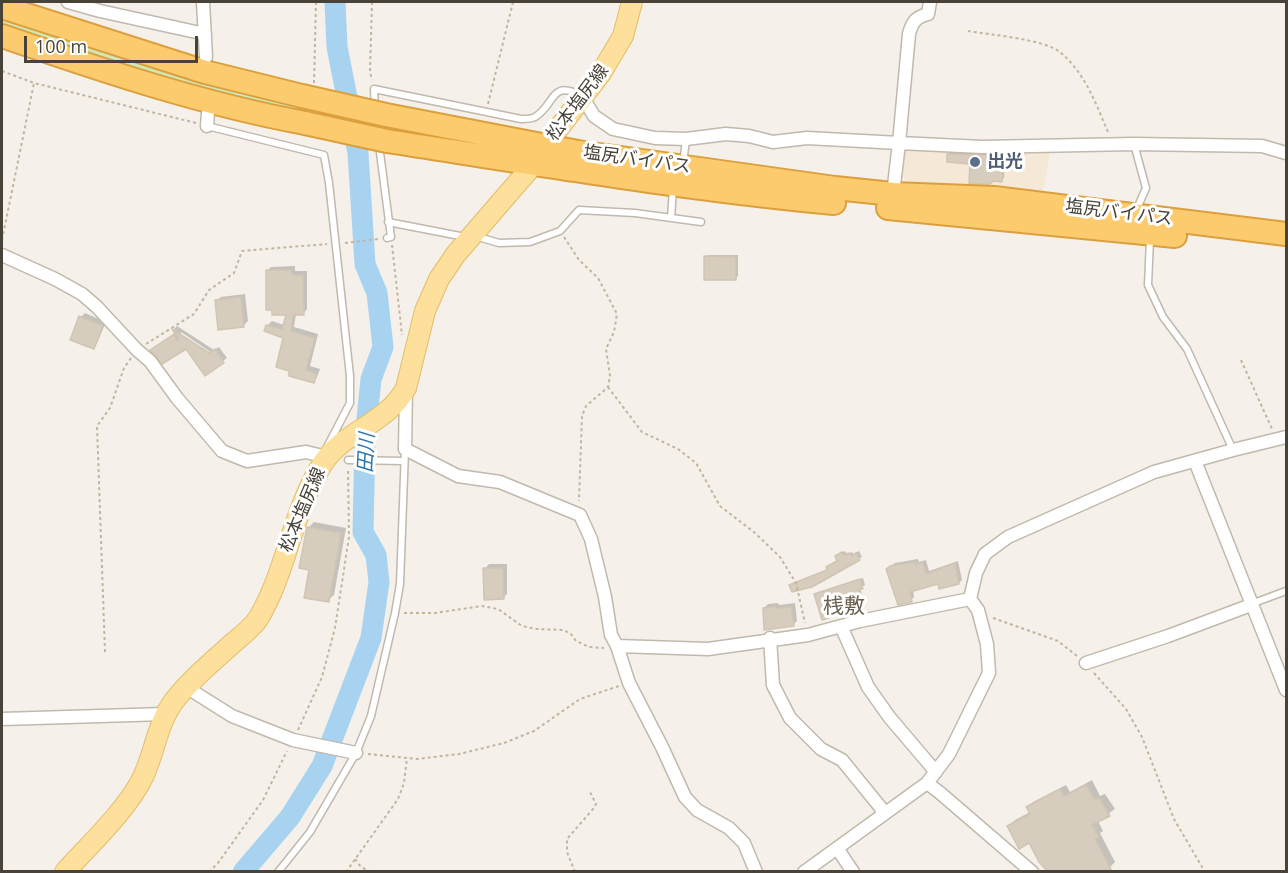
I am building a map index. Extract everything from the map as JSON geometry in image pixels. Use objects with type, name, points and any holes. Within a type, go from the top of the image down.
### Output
[{"type":"highway","name":"塩尻バイパス","points":[[2,7],[206,72],[308,94],[381,125]]},
{"type":"highway","name":"塩尻バイパス","points":[[2,36],[146,83],[255,113],[305,123],[381,125],[539,155],[673,184],[755,195],[1152,233],[1287,249]]},
{"type":"highway","name":"塩尻バイパス","points":[[539,155],[893,194],[994,198],[1224,226],[1287,231]]},
{"type":"main road","name":"松本塩尻線","points":[[65,872],[137,788],[148,765],[165,714],[186,687],[248,631],[258,619],[324,456],[391,409],[400,399],[406,388],[426,311],[439,279],[469,238],[539,155],[601,73],[623,36],[632,2]]},
{"type":"street","points":[[68,2],[108,7],[205,34]]},
{"type":"street","points":[[203,2],[206,57]]},
{"type":"street","points":[[893,194],[911,25],[917,17],[928,14],[930,2]]},
{"type":"street","points":[[582,96],[594,116],[613,129],[655,138],[686,139],[726,135],[749,136],[773,142],[807,138],[982,147],[1114,144],[1262,147],[1287,153]]},
{"type":"street","points":[[2,255],[56,279],[82,294],[97,307],[150,361],[177,398],[222,451],[247,461],[306,452],[324,456]]},
{"type":"street","points":[[406,388],[403,457],[458,476],[500,482],[580,515],[591,539],[605,597],[610,635],[618,648],[629,683],[685,797],[697,810],[729,828],[744,843],[756,872]]},
{"type":"street","points":[[970,600],[976,573],[986,554],[1008,537],[1155,472],[1282,438]]},
{"type":"street","points":[[1195,461],[1287,690]]},
{"type":"street","points":[[618,648],[708,649],[808,634],[970,600]]},
{"type":"street","points":[[804,872],[927,783],[949,754],[989,673],[987,644],[978,610],[970,600]]},
{"type":"street","points":[[1086,663],[1251,605]]},
{"type":"street","points":[[841,626],[868,687],[890,718],[936,772]]},
{"type":"street","points":[[770,638],[773,685],[790,718],[821,748],[842,760],[881,808],[883,814]]},
{"type":"street","points":[[186,687],[231,716],[296,740],[352,752]]},
{"type":"street","points":[[2,718],[165,714]]},
{"type":"street","points":[[927,783],[1032,872]]},
{"type":"street","points":[[837,848],[853,872]]},
{"type":"lane","points":[[389,237],[381,125],[374,89],[521,119],[534,118],[554,94],[562,89],[571,90],[582,96]]},
{"type":"lane","points":[[207,119],[324,155],[350,376],[350,403],[324,456]]},
{"type":"lane","points":[[684,156],[686,139]]},
{"type":"lane","points":[[1134,144],[1146,188],[1135,215]]},
{"type":"lane","points":[[671,218],[673,184]]},
{"type":"lane","points":[[388,222],[499,243],[530,242],[560,231],[579,210],[635,213],[701,222]]},
{"type":"lane","points":[[1152,233],[1149,245],[1148,285],[1163,317],[1187,349],[1233,450]]},
{"type":"lane","points":[[278,872],[310,832],[370,716],[395,613],[400,572],[403,457],[350,460]]},
{"type":"lane","points":[[1251,605],[1287,591]]},
{"type":"path","points":[[308,94],[314,82],[316,2]]},
{"type":"path","points":[[372,2],[370,72],[374,89]]},
{"type":"path","points":[[486,113],[513,2]]},
{"type":"path","points":[[968,31],[1041,44],[1061,52],[1085,81],[1114,144]]},
{"type":"path","points":[[2,72],[34,83],[207,119]]},
{"type":"path","points":[[2,240],[34,83]]},
{"type":"path","points":[[560,231],[579,260],[598,278],[617,314],[614,332],[606,349],[610,376],[608,387],[586,406],[582,416],[580,515]]},
{"type":"path","points":[[105,652],[97,426],[110,408],[124,368],[137,350],[194,314],[209,290],[234,273],[242,251],[336,244],[389,237],[401,333],[408,344],[415,348]]},
{"type":"path","points":[[1241,360],[1282,438]]},
{"type":"path","points":[[608,387],[642,432],[678,449],[696,463],[720,506],[780,557],[796,583],[808,634]]},
{"type":"path","points":[[209,872],[218,863],[263,800],[296,740],[321,676],[336,628],[349,537],[350,460]]},
{"type":"path","points":[[395,613],[435,613],[482,606],[498,609],[522,626],[564,630],[576,641],[590,647],[618,648]]},
{"type":"path","points":[[979,616],[1000,620],[1058,641],[1086,663],[1126,709],[1142,737],[1174,819],[1205,872]]},
{"type":"path","points":[[352,752],[417,759],[459,754],[504,743],[534,731],[580,699],[629,683]]},
{"type":"path","points":[[346,872],[398,800],[404,783],[407,758]]},
{"type":"path","points":[[575,872],[567,852],[567,839],[596,804],[590,792]]},
{"type":"path","points":[[355,859],[361,867],[371,872]]},
{"type":"shaded area","name":"出光","points":[[907,146],[1051,148],[1042,198],[907,182],[900,174],[903,150]]},
{"type":"green space","points":[[2,17],[311,109],[311,112],[278,110],[2,30]]},
{"type":"building","points":[[947,154],[1004,155],[1002,182],[969,184],[970,164],[947,162]]},
{"type":"building","points":[[704,256],[736,257],[736,280],[704,280]]},
{"type":"building","points":[[266,270],[292,270],[292,275],[303,275],[304,315],[293,315],[291,331],[315,338],[306,370],[317,374],[314,383],[289,376],[289,371],[276,367],[283,338],[264,331],[266,325],[282,329],[286,315],[272,315],[272,310],[266,310]]},
{"type":"building","points":[[241,297],[244,327],[218,330],[215,300]]},
{"type":"building","points":[[79,316],[103,326],[94,349],[70,340]]},
{"type":"building","points":[[172,329],[209,353],[215,349],[224,363],[205,376],[186,349],[162,364],[150,350],[174,334],[177,341],[179,339]]},
{"type":"building","points":[[307,527],[341,533],[329,602],[304,598],[309,570],[299,568]]},
{"type":"building","points":[[842,552],[844,555],[849,553],[851,556],[856,553],[860,560],[812,587],[792,592],[789,585],[827,570],[826,567],[837,561],[835,556]]},
{"type":"building","points":[[915,562],[915,564],[923,562],[926,574],[955,563],[959,584],[939,589],[938,584],[910,592],[912,602],[898,605],[886,569],[890,566]]},
{"type":"building","points":[[483,568],[503,568],[504,599],[484,600]]},
{"type":"building","points":[[860,579],[863,589],[858,589],[861,598],[839,605],[841,614],[822,620],[814,594]]},
{"type":"building","points":[[775,606],[775,608],[791,607],[794,626],[764,630],[763,608]]},
{"type":"building","points":[[1086,785],[1095,800],[1099,798],[1110,816],[1092,825],[1099,837],[1095,839],[1111,869],[1105,872],[1048,872],[1039,862],[1029,843],[1019,849],[1007,826],[1030,814],[1026,807],[1060,789],[1064,796]]},
{"type":"waterway","name":"田川","points":[[243,872],[290,817],[322,766],[371,638],[379,582],[376,555],[363,532],[365,439],[371,379],[383,347],[377,293],[365,264],[358,153],[337,47],[335,2]]},
{"type":"place","name":"出光","points":[[975,162]]},
{"type":"district","name":"桟敷","points":[[844,607]]}]
